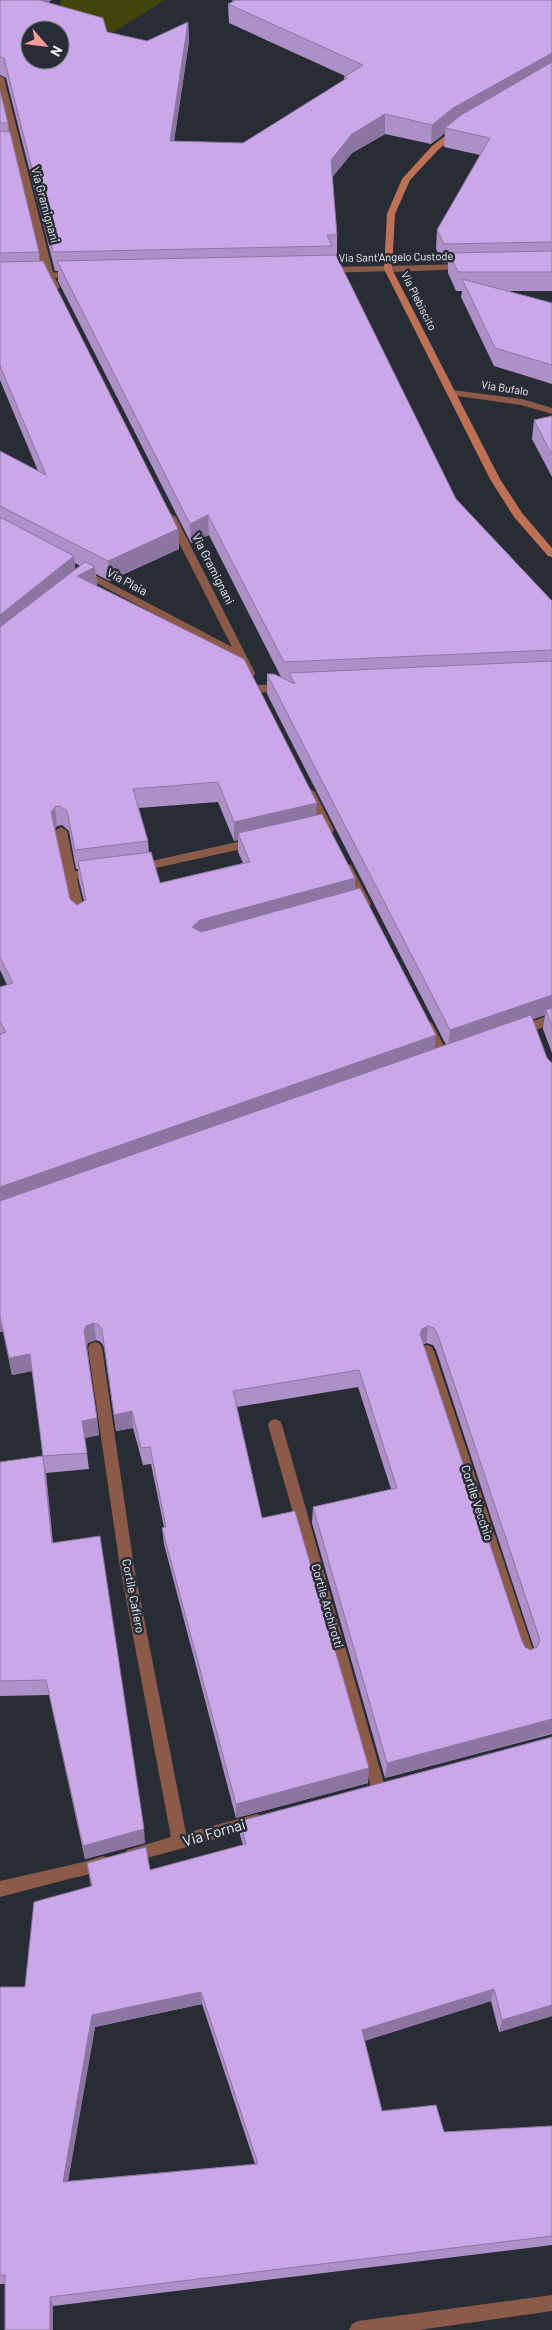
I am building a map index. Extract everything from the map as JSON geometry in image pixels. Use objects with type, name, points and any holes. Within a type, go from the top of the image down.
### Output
[{"type":"main road","name":"Via Plebiscito","points":[[463,127],[435,148],[406,179],[391,214],[388,269],[453,393],[495,479],[518,516],[552,554]]},
{"type":"street","name":"Via Gramignani","points":[[0,78],[12,146],[49,276],[58,294]]},
{"type":"street","name":"Via Sant'Angelo Custode","points":[[318,270],[478,267]]},
{"type":"street","points":[[0,277],[79,275]]},
{"type":"street","name":"Via Bufalo","points":[[453,393],[522,402],[552,411]]},
{"type":"street","name":"Via Gramignani","points":[[166,506],[259,693],[296,687]]},
{"type":"street","name":"Via Plaia","points":[[81,575],[242,657]]},
{"type":"street","points":[[304,783],[321,827],[334,843]]},
{"type":"street","points":[[61,831],[80,918]]},
{"type":"street","points":[[125,869],[268,839]]},
{"type":"street","points":[[343,860],[358,901],[372,917]]},
{"type":"street","points":[[70,876],[107,872]]},
{"type":"street","points":[[422,1013],[444,1057]]},
{"type":"street","points":[[507,1035],[535,1030],[552,1019]]},
{"type":"street","name":"Cortile Cafiero","points":[[95,1348],[127,1567],[180,1842]]},
{"type":"street","name":"Cortile Vecchio","points":[[427,1351],[528,1656]]},
{"type":"street","name":"Cortile Archirotti","points":[[275,1425],[378,1787]]},
{"type":"street","points":[[359,1792],[397,1782]]},
{"type":"street","name":"Via Fornai","points":[[0,1889],[78,1870],[274,1816]]},
{"type":"street","points":[[358,2330],[552,2303]]},
{"type":"green space","points":[[62,0],[165,0],[112,33],[58,6]]},
{"type":"building","points":[[0,0],[39,0],[103,18],[107,32],[147,41],[188,22],[170,141],[243,143],[347,78],[344,77],[363,65],[228,4],[236,0],[552,0],[552,53],[453,108],[432,125],[385,114],[352,134],[331,160],[337,235],[327,235],[332,246],[53,252],[4,58],[0,57]]},
{"type":"building","points":[[552,62],[552,242],[444,244],[437,230],[490,138],[445,128],[461,115]]},
{"type":"building","points":[[0,91],[8,123],[0,123]]},
{"type":"building","points":[[0,131],[10,132],[39,252],[0,253]]},
{"type":"building","points":[[552,251],[552,272],[458,272],[449,253]]},
{"type":"building","points":[[336,255],[456,499],[552,601],[552,650],[284,662],[208,515],[190,524],[57,261]]},
{"type":"building","points":[[43,261],[178,529],[108,561],[0,506],[0,451],[46,475],[0,366],[0,262]]},
{"type":"building","points":[[462,279],[552,303],[552,365],[495,348]]},
{"type":"building","points":[[552,416],[552,455],[534,420]]},
{"type":"building","points":[[0,517],[74,556],[0,615]]},
{"type":"building","points":[[85,562],[95,567],[77,576],[244,659],[317,803],[234,822],[218,782],[133,789],[148,841],[75,850],[67,811],[60,806],[55,807],[51,812],[70,899],[77,905],[86,900],[78,861],[151,852],[160,883],[250,862],[238,833],[322,814],[355,878],[200,920],[192,927],[201,932],[360,888],[436,1035],[0,1187],[0,1034],[6,1032],[0,1022],[0,987],[13,983],[0,957],[0,627]]},
{"type":"building","points":[[552,661],[552,995],[450,1030],[267,674],[274,674],[295,684],[289,673]]},
{"type":"building","points":[[552,1008],[552,1027],[546,1010]]},
{"type":"building","points":[[531,1015],[547,1058],[552,1063],[552,1719],[387,1763],[313,1507],[397,1488],[359,1370],[233,1391],[262,1518],[295,1511],[369,1768],[236,1804],[162,1528],[166,1527],[150,1447],[141,1448],[132,1411],[114,1415],[102,1330],[99,1325],[94,1323],[86,1326],[84,1331],[97,1418],[82,1421],[87,1453],[43,1456],[30,1354],[9,1358],[0,1316],[0,1201]],"holes":[[[428,1326],[434,1328],[540,1640],[537,1647],[530,1650],[525,1647],[522,1641],[420,1334],[422,1329]]]},
{"type":"building","points":[[43,1456],[52,1543],[100,1536],[144,1829],[83,1846],[46,1680],[0,1681],[0,1462]]},
{"type":"building","points":[[552,1737],[552,2005],[502,2020],[494,1989],[362,2030],[382,2111],[436,2105],[444,2132],[552,2126],[552,2236],[50,2297],[50,2330],[5,2330],[5,2275],[0,2275],[0,1987],[25,1987],[34,1902],[92,1886],[87,1863],[146,1847],[150,1870],[246,1844],[240,1821]],"holes":[[[201,1992],[258,2164],[63,2182],[92,2015]]]}]
